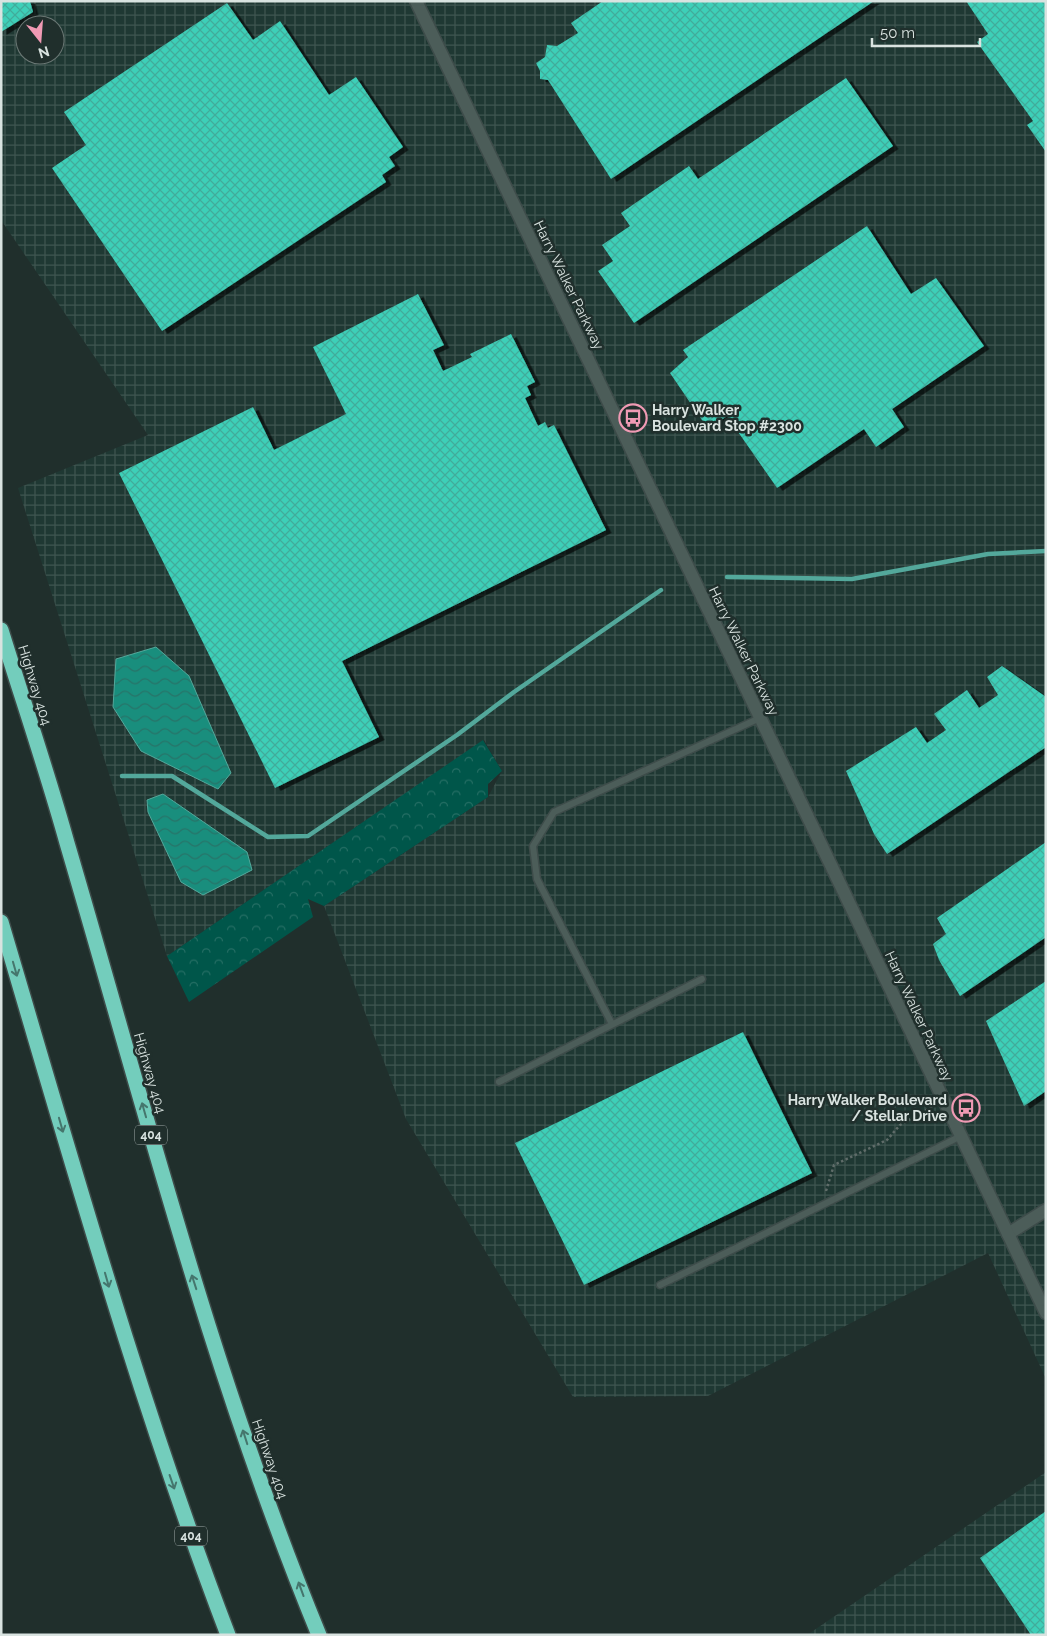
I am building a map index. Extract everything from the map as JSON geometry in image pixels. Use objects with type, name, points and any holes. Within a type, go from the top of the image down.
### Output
[{"type":"highway","name":"Highway 404","points":[[1,630],[67,840],[191,1274],[252,1458],[318,1635]]},
{"type":"highway","name":"404","points":[[1,922],[120,1323],[197,1554],[228,1635]]},
{"type":"street","name":"Harry Walker Parkway","points":[[416,1],[1046,1313]]},
{"type":"street","points":[[1008,1234],[1046,1210]]},
{"type":"lane","points":[[612,1024],[537,879],[533,846],[554,812],[760,718]]},
{"type":"lane","points":[[499,1082],[702,979]]},
{"type":"lane","points":[[660,1285],[961,1136]]},
{"type":"path","points":[[822,1205],[834,1165],[886,1140],[900,1125],[943,1100]]},
{"type":"shaded area","points":[[1,1],[1046,1],[1046,1379],[988,1253],[708,1396],[573,1397],[406,1119],[324,906],[488,797],[502,771],[484,740],[167,956],[18,488],[148,435],[1,220]]},
{"type":"shaded area","points":[[1046,1472],[1046,1635],[807,1635]]},
{"type":"green space","points":[[483,740],[502,771],[488,784],[488,797],[324,906],[308,899],[313,917],[189,1002],[167,956]]},
{"type":"water","points":[[156,647],[189,676],[231,773],[218,789],[141,751],[113,707],[116,659]]},
{"type":"water","points":[[163,794],[247,852],[252,870],[203,895],[181,882],[148,812],[147,800]]},
{"type":"building","points":[[1,1],[30,1],[33,12],[28,15],[15,15],[15,23],[1,32]]},
{"type":"building","points":[[603,1],[874,1],[611,179],[548,80],[540,79],[540,71],[536,63],[545,57],[547,45],[557,46],[578,33],[571,23]]},
{"type":"building","points":[[966,1],[1046,1],[1046,152],[1027,125],[1033,121],[977,42],[988,34]]},
{"type":"building","points":[[227,3],[253,40],[280,21],[329,95],[356,77],[403,147],[389,157],[395,166],[382,175],[386,182],[162,331],[52,168],[86,145],[64,112]]},
{"type":"building","points":[[846,78],[893,146],[634,323],[598,271],[613,261],[602,245],[630,226],[621,213],[689,166],[698,179]]},
{"type":"building","points":[[867,226],[911,294],[936,278],[984,346],[892,409],[904,427],[876,447],[864,429],[777,488],[727,416],[708,429],[670,373],[688,357],[683,350]]},
{"type":"building","points":[[418,294],[444,345],[433,350],[443,371],[472,357],[470,354],[511,334],[535,382],[527,386],[531,395],[525,398],[538,426],[545,422],[548,428],[554,425],[606,530],[342,661],[379,737],[275,788],[119,473],[253,407],[274,450],[346,414],[313,347]]},
{"type":"building","points":[[1002,666],[1046,697],[1046,747],[887,854],[874,834],[846,771],[916,727],[927,743],[946,730],[934,714],[967,690],[979,708],[998,695],[987,677]]},
{"type":"building","points":[[1046,842],[1046,937],[960,996],[939,960],[933,944],[946,934],[937,918]]},
{"type":"building","points":[[1046,981],[1046,1091],[1024,1106],[986,1021]]},
{"type":"building","points":[[743,1032],[812,1173],[584,1285],[515,1143]]},
{"type":"building","points":[[1046,1511],[1046,1635],[1031,1635],[980,1558]]},
{"type":"waterway","points":[[727,577],[852,579],[988,554],[1046,551]]},
{"type":"waterway","points":[[122,776],[172,776],[268,837],[308,836],[457,735],[514,692],[661,590]]},
{"type":"place","name":"Harry Walker Boulevard Stop #2300","points":[[633,418]]},
{"type":"place","name":"Harry Walker Boulevard / Stellar Drive","points":[[966,1108]]}]
